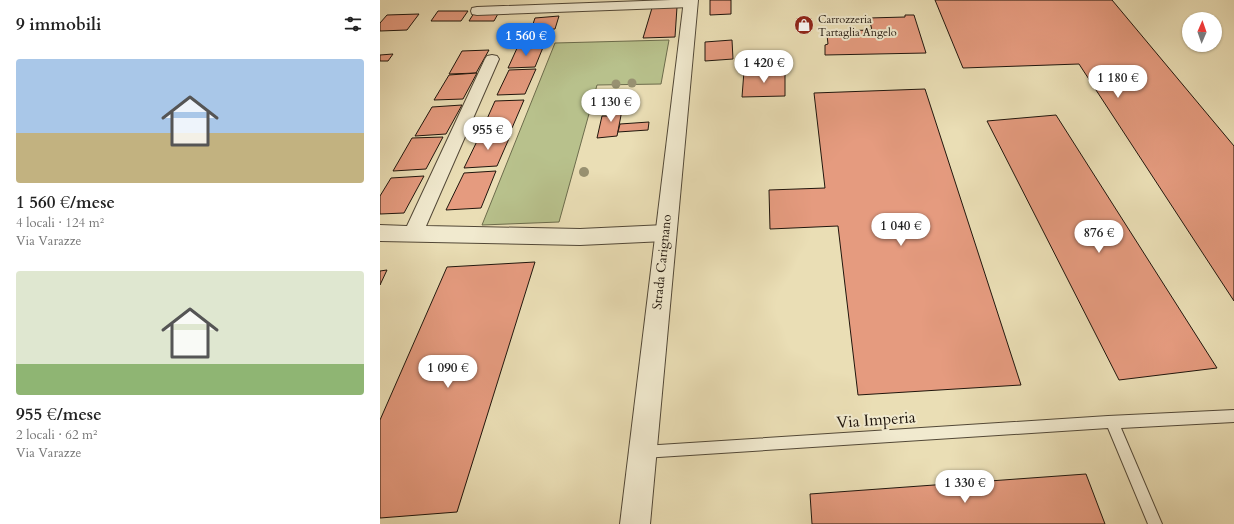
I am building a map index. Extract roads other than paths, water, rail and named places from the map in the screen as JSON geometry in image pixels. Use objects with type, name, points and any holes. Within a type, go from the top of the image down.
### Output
[{"type":"street","points":[[477,11],[691,2]]},
{"type":"street","name":"Strada Carignano","points":[[635,524],[665,233],[691,2]]},
{"type":"street","points":[[413,234],[492,58]]},
{"type":"street","points":[[380,233],[580,237],[665,233]]},
{"type":"lane","name":"Via Imperia","points":[[642,452],[1112,422],[1234,416]]},
{"type":"lane","points":[[1112,422],[1155,524]]},
{"type":"place","name":"Carrozzeria Tartaglia Angelo","points":[[804,25]]}]
